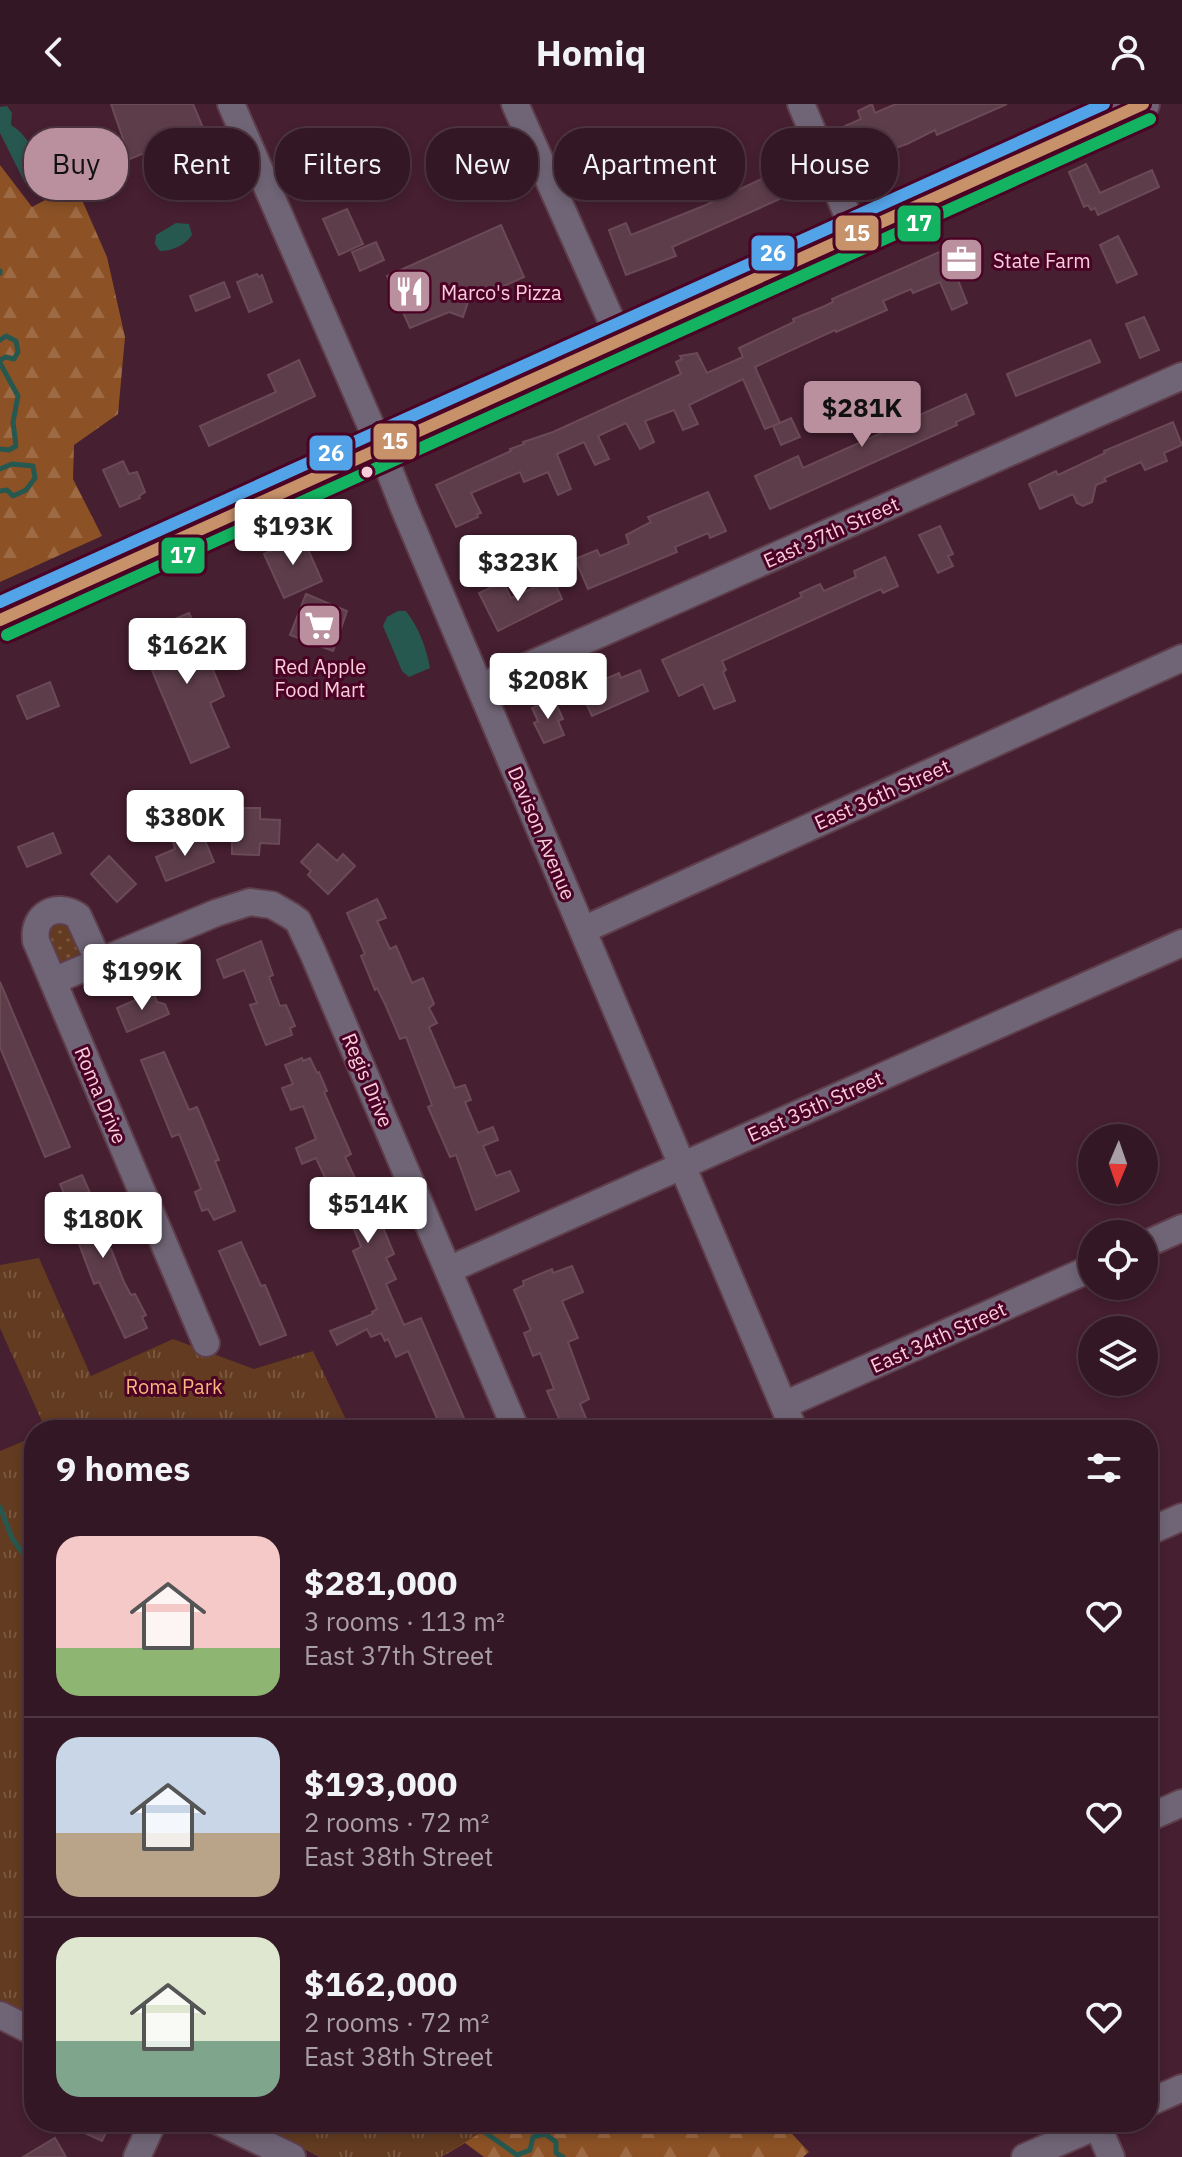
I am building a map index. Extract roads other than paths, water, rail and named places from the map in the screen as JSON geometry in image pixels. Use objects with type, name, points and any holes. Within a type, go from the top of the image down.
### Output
[{"type":"main road","points":[[0,620],[1143,104]]},
{"type":"street","name":"Davison Avenue","points":[[231,104],[381,449],[790,1420]]},
{"type":"street","points":[[515,104],[620,340]]},
{"type":"street","points":[[801,104],[855,233]]},
{"type":"street","name":"East 37th Street","points":[[480,687],[1182,376]]},
{"type":"street","name":"East 36th Street","points":[[583,930],[1182,658]]},
{"type":"street","name":"Regis Drive","points":[[99,962],[235,905],[261,902],[298,921],[512,1420]]},
{"type":"street","points":[[62,909],[78,916],[99,962],[53,981],[35,935],[38,923],[47,912],[62,909]]},
{"type":"street","name":"East 35th Street","points":[[448,1270],[1182,943]]},
{"type":"street","name":"Roma Drive","points":[[53,981],[206,1343]]},
{"type":"street","points":[[1158,1239],[1182,1228]]},
{"type":"street","name":"East 34th Street","points":[[784,1405],[1078,1274]]},
{"type":"street","points":[[1158,1528],[1182,1517]]},
{"type":"street","points":[[1158,1814],[1182,1803]]},
{"type":"street","points":[[0,2015],[24,2027]]},
{"type":"street","points":[[1158,2099],[1182,2088]]},
{"type":"street","points":[[137,2157],[148,2132]]},
{"type":"street","points":[[241,2132],[292,2157]]},
{"type":"street","points":[[1025,2157],[1080,2132]]},
{"type":"street","points":[[1103,2132],[1111,2157]]},
{"type":"waterway","points":[[0,340],[6,336],[16,341],[18,352],[14,359],[6,357],[0,360]]},
{"type":"waterway","points":[[0,363],[18,396],[13,422],[16,446],[9,450],[0,449]]},
{"type":"waterway","points":[[0,469],[12,464],[33,466],[35,478],[26,490],[13,496],[7,490],[0,491]]},
{"type":"waterway","points":[[0,1507],[12,1538],[24,1555]]},
{"type":"waterway","points":[[484,2132],[517,2155],[530,2150],[533,2137],[545,2134],[556,2142],[556,2153],[563,2157]]},
{"type":"place","name":"State Farm","points":[[962,260]]},
{"type":"place","name":"Marco's Pizza","points":[[410,292]]},
{"type":"place","name":"Red Apple Food Mart","points":[[320,626]]},
{"type":"park label","name":"Roma Park","points":[[174,1386]]}]
